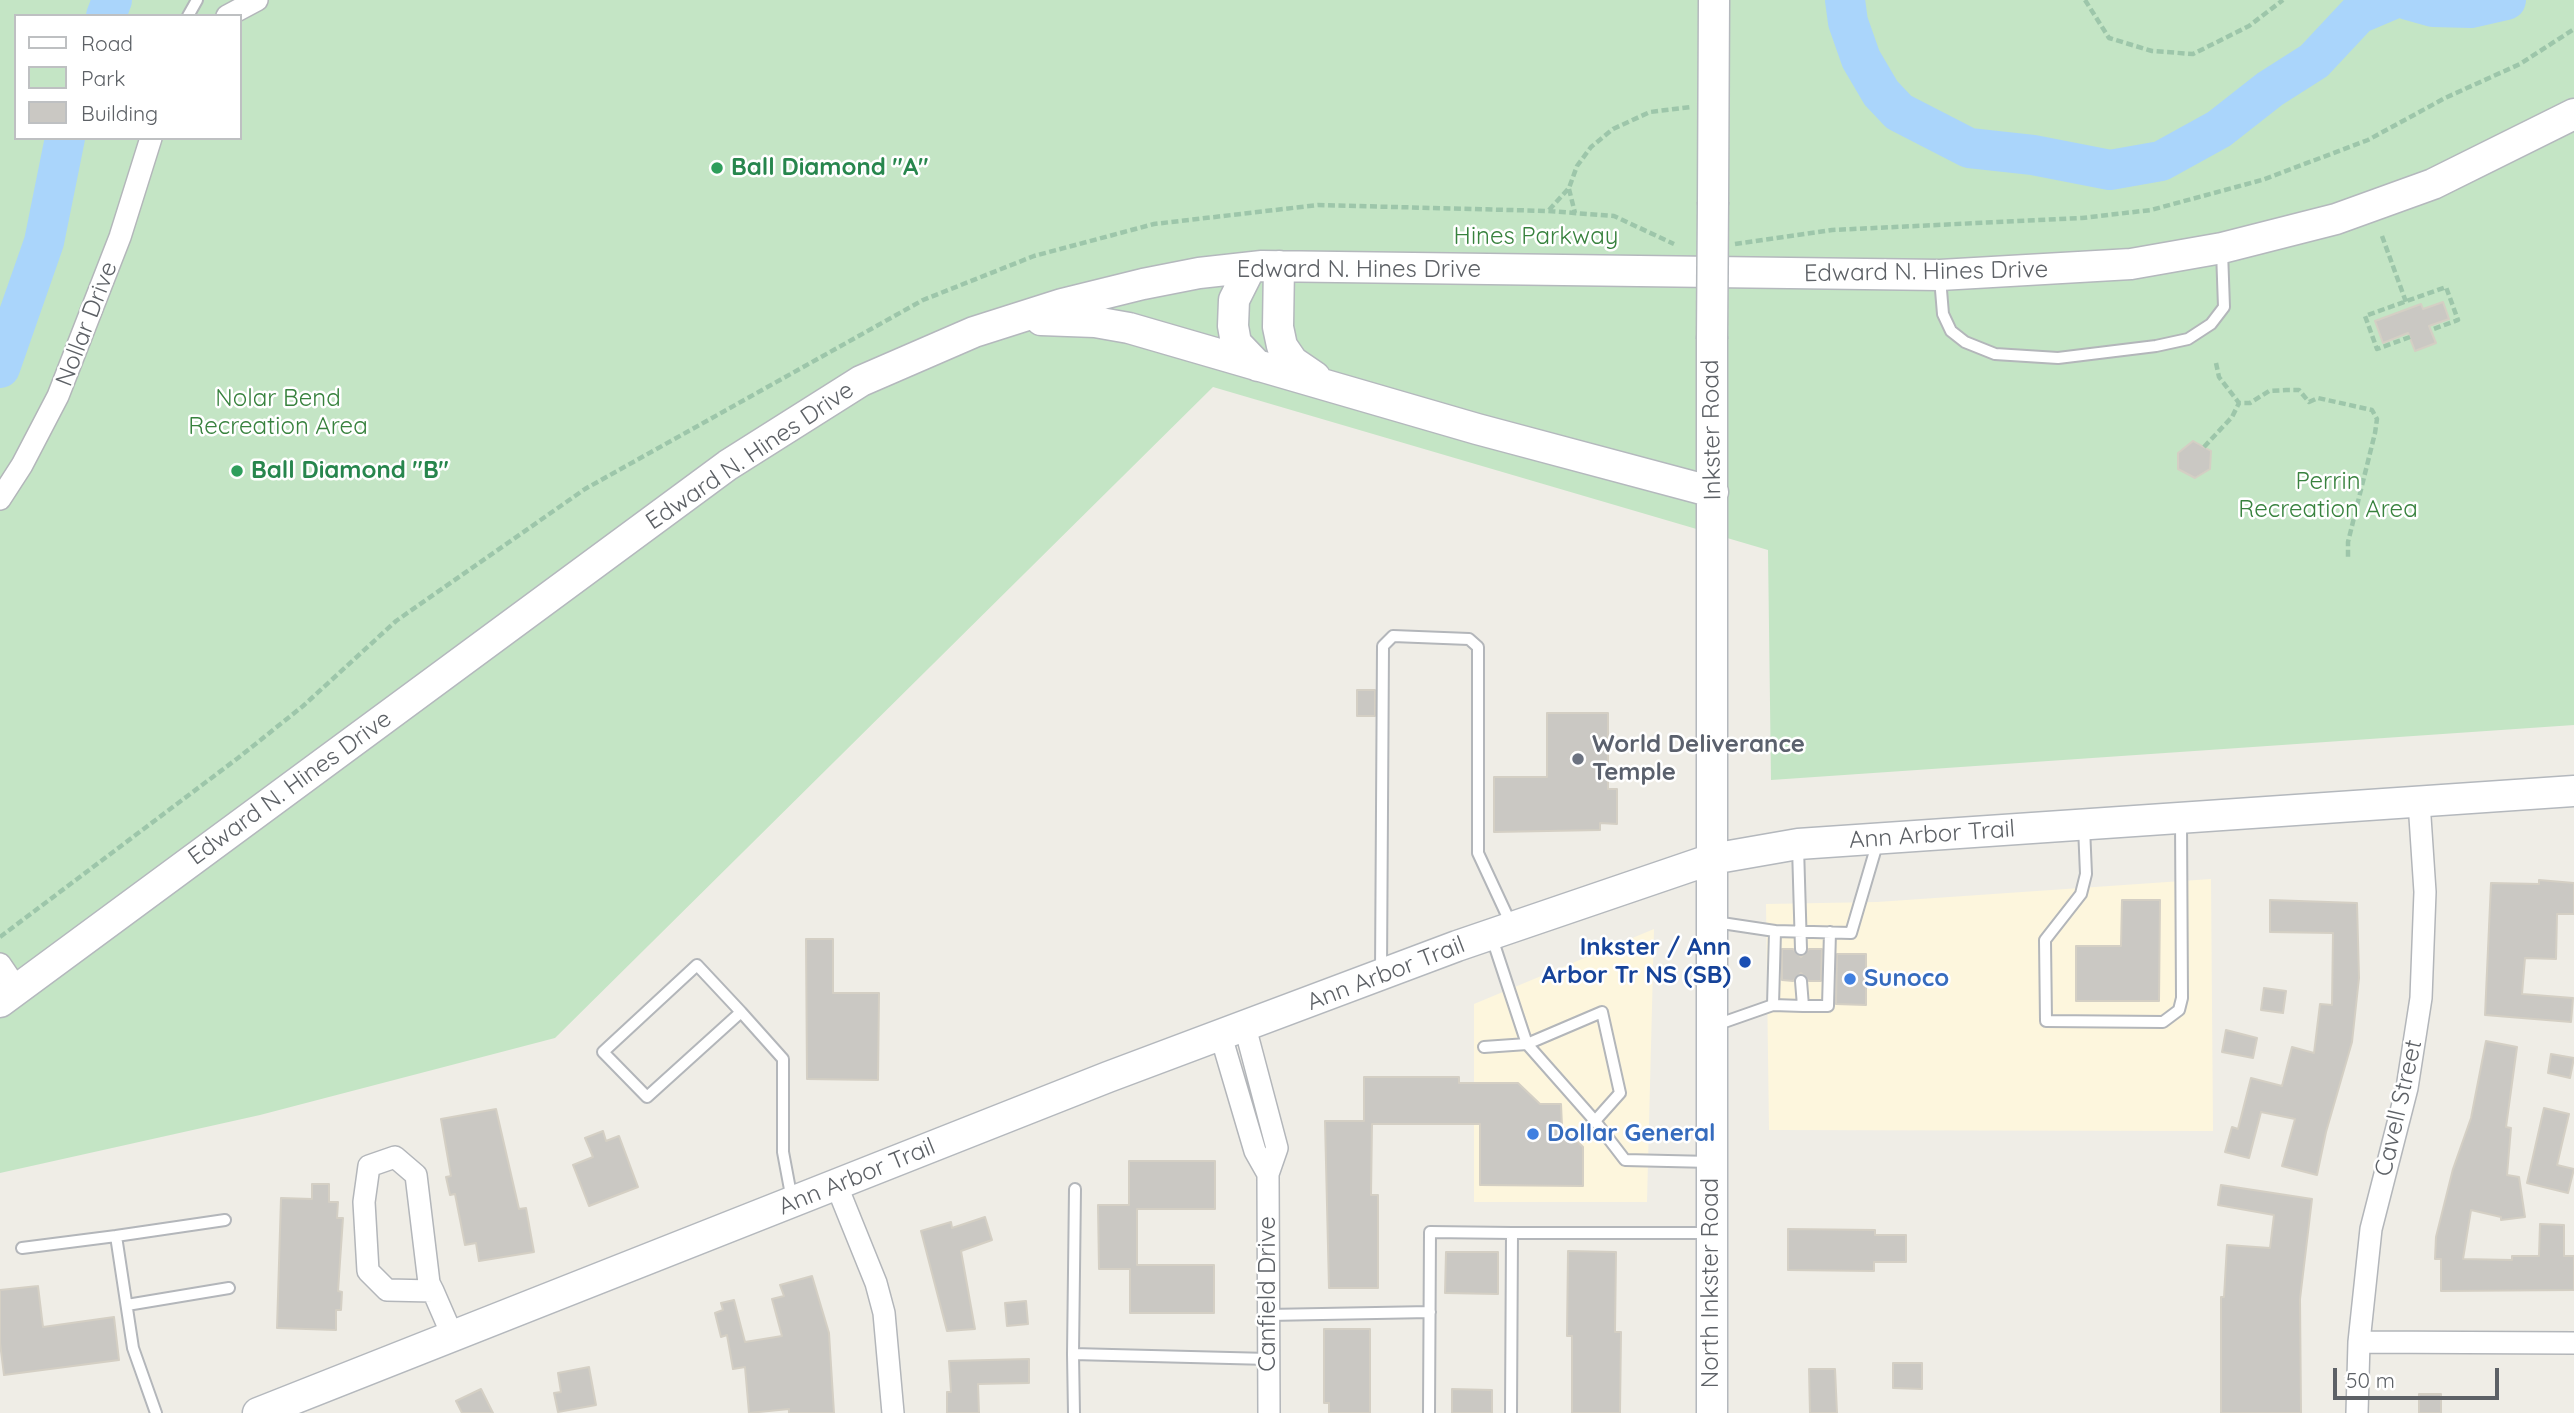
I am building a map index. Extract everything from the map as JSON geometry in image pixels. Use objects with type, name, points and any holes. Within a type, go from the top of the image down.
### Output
[{"type":"street","points":[[231,14],[257,0]]},
{"type":"street","name":"Inkster Road","points":[[1712,859],[1714,0]]},
{"type":"street","name":"Edward N. Hines Drive","points":[[9,996],[728,465],[861,381],[974,332],[1062,304],[1143,284],[1264,267],[1940,275],[2132,264],[2277,236],[2385,202],[2481,163],[2574,114]]},
{"type":"street","name":"Nollar Drive","points":[[0,499],[58,396],[120,237],[150,140]]},
{"type":"street","points":[[1258,366],[1236,343],[1233,326],[1234,300],[1264,267]]},
{"type":"street","points":[[1264,267],[1282,346],[1303,370],[1334,387]]},
{"type":"street","points":[[974,332],[1034,320],[1095,322],[1129,328],[1713,492]]},
{"type":"street","name":"Ann Arbor Trail","points":[[258,1413],[836,1184],[1233,1031],[1502,931],[1712,859],[1798,844],[2574,791]]},
{"type":"street","name":"Cavell Street","points":[[2357,1413],[2359,1342],[2371,1229],[2407,1088],[2421,998],[2425,892],[2419,802]]},
{"type":"street","name":"North Inkster Road","points":[[1712,859],[1712,1413]]},
{"type":"street","points":[[0,964],[9,996]]},
{"type":"street","name":"Canfield Drive","points":[[1233,1031],[1255,1151],[1268,1174],[1269,1413]]},
{"type":"street","points":[[433,1291],[387,1290],[368,1271],[363,1202],[369,1166],[395,1157],[416,1175],[429,1283],[433,1291],[453,1337]]},
{"type":"street","points":[[836,1184],[881,1303],[889,1344],[893,1413]]},
{"type":"street","points":[[2359,1342],[2574,1343]]},
{"type":"lane","points":[[1940,275],[1943,314],[1951,331],[1965,342],[1995,354],[2058,358],[2156,346],[2188,339],[2211,324],[2224,307],[2222,248]]},
{"type":"lane","points":[[1381,975],[1383,646],[1393,636],[1469,639],[1478,647],[1478,853],[1502,931],[1527,1044],[1595,1121],[1625,1160],[1711,1162]]},
{"type":"lane","points":[[2084,825],[2086,874],[2081,894],[2045,940],[2046,1021],[2163,1022],[2179,1010],[2182,998],[2180,818]]},
{"type":"lane","points":[[1711,922],[1775,931],[1851,933],[1878,839]]},
{"type":"lane","points":[[1798,844],[1801,949]]},
{"type":"lane","points":[[1773,1005],[1775,931]]},
{"type":"lane","points":[[1711,1027],[1773,1005],[1828,1006],[1830,932]]},
{"type":"lane","points":[[741,1012],[647,1097],[603,1052],[697,965],[741,1012],[783,1059],[783,1152],[793,1203]]},
{"type":"lane","points":[[1801,981],[1803,1006]]},
{"type":"lane","points":[[1484,1047],[1527,1044],[1602,1012],[1620,1093],[1595,1121]]},
{"type":"lane","points":[[1074,1413],[1075,1189]]},
{"type":"lane","points":[[22,1248],[225,1220]]},
{"type":"lane","points":[[1429,1413],[1430,1233],[1711,1233]]},
{"type":"lane","points":[[1511,1413],[1512,1233]]},
{"type":"lane","points":[[116,1236],[133,1348],[156,1413]]},
{"type":"lane","points":[[127,1305],[229,1288]]},
{"type":"lane","points":[[1269,1315],[1430,1312]]},
{"type":"lane","points":[[1073,1354],[1269,1359]]},
{"type":"path","points":[[2085,0],[2109,38],[2152,51],[2193,54],[2249,26],[2283,0]]},
{"type":"path","points":[[1548,211],[1569,188],[1577,166],[1591,147],[1613,129],[1650,112],[1672,107],[1713,107]]},
{"type":"path","points":[[1569,188],[1575,213]]},
{"type":"path","points":[[2382,236],[2406,302]]},
{"type":"path","points":[[2410,337],[2377,349],[2365,316],[2446,287],[2458,320],[2431,330]]},
{"type":"path","points":[[2216,363],[2219,377],[2239,403]]},
{"type":"path","points":[[2239,403],[2250,403],[2269,391],[2299,390],[2309,401],[2318,398],[2365,406],[2372,410],[2377,419],[2375,433],[2348,542],[2348,560]]},
{"type":"path","points":[[2204,447],[2232,417],[2239,403]]},
{"type":"shaded area","points":[[2211,879],[2213,1131],[1769,1130],[1766,904],[1877,902]]},
{"type":"shaded area","points":[[1654,929],[1647,1202],[1474,1202],[1474,1004]]},
{"type":"green space","points":[[0,0],[2574,0],[2574,725],[1771,780],[1768,550],[1213,387],[555,1038],[260,1115],[0,1173]]},
{"type":"building","points":[[2443,302],[2449,319],[2429,326],[2436,343],[2415,351],[2408,333],[2383,343],[2375,321],[2421,304],[2423,309]]},
{"type":"building","points":[[2193,441],[2211,451],[2210,469],[2195,478],[2178,469],[2178,453]]},
{"type":"building","points":[[1357,690],[1375,690],[1375,716],[1357,716]]},
{"type":"building","name":"World Deliverance Temple","points":[[1547,713],[1608,713],[1608,789],[1617,789],[1617,824],[1600,823],[1600,830],[1494,832],[1494,777],[1547,777]]},
{"type":"building","points":[[2539,880],[2574,883],[2574,914],[2557,914],[2556,959],[2525,958],[2522,994],[2573,998],[2571,1022],[2485,1015],[2491,883],[2539,884]]},
{"type":"building","points":[[2122,900],[2160,900],[2159,1001],[2076,1001],[2076,946],[2121,946]]},
{"type":"building","points":[[2270,900],[2357,903],[2359,978],[2352,1042],[2326,1132],[2317,1175],[2282,1166],[2295,1119],[2261,1112],[2249,1158],[2225,1152],[2232,1127],[2238,1129],[2251,1078],[2282,1086],[2292,1047],[2314,1053],[2320,1004],[2332,1005],[2333,933],[2270,932]]},
{"type":"building","points":[[806,939],[833,939],[833,993],[879,993],[878,1080],[807,1079]]},
{"type":"building","name":"Sunoco","points":[[1782,949],[1793,949],[1801,957],[1809,949],[1822,949],[1821,981],[1809,981],[1801,973],[1793,981],[1782,980]]},
{"type":"building","name":"Sunoco","points":[[1837,954],[1866,954],[1866,1005],[1836,1004]]},
{"type":"building","points":[[2264,988],[2286,991],[2283,1013],[2261,1010]]},
{"type":"building","points":[[2226,1030],[2257,1038],[2253,1058],[2222,1052]]},
{"type":"building","points":[[2486,1041],[2517,1047],[2506,1127],[2511,1128],[2507,1175],[2519,1177],[2525,1217],[2501,1220],[2501,1217],[2471,1210],[2463,1259],[2512,1260],[2512,1256],[2539,1256],[2540,1224],[2564,1225],[2564,1256],[2574,1256],[2574,1290],[2441,1291],[2441,1259],[2435,1259],[2436,1237],[2453,1169],[2471,1118]]},
{"type":"building","points":[[2551,1054],[2574,1058],[2570,1078],[2548,1073]]},
{"type":"building","points":[[1364,1077],[1459,1077],[1459,1083],[1518,1083],[1540,1104],[1561,1104],[1562,1126],[1583,1147],[1583,1186],[1480,1185],[1480,1124],[1372,1124],[1371,1195],[1378,1195],[1378,1288],[1329,1288],[1325,1121],[1364,1121]]},
{"type":"building","points":[[2544,1108],[2569,1114],[2557,1165],[2574,1169],[2568,1193],[2527,1183]]},
{"type":"building","points":[[496,1109],[519,1209],[526,1208],[534,1252],[479,1261],[476,1243],[465,1245],[455,1194],[450,1195],[446,1177],[451,1176],[441,1119]]},
{"type":"building","points":[[603,1131],[606,1141],[619,1136],[638,1187],[589,1206],[573,1165],[593,1157],[585,1138]]},
{"type":"building","points":[[1129,1161],[1215,1161],[1215,1209],[1137,1209],[1137,1265],[1214,1265],[1214,1313],[1130,1313],[1130,1269],[1099,1269],[1098,1205],[1129,1205]]},
{"type":"building","points":[[312,1184],[329,1184],[329,1202],[338,1202],[337,1218],[343,1218],[338,1291],[342,1292],[341,1310],[336,1310],[336,1330],[277,1328],[281,1198],[312,1199]]},
{"type":"building","points":[[2221,1185],[2312,1199],[2300,1299],[2301,1413],[2221,1413],[2221,1297],[2224,1297],[2227,1245],[2270,1248],[2274,1215],[2218,1205]]},
{"type":"building","points":[[985,1217],[992,1240],[961,1251],[975,1329],[947,1331],[921,1231],[951,1222],[952,1228]]},
{"type":"building","points":[[1788,1229],[1875,1230],[1875,1235],[1906,1235],[1906,1262],[1874,1262],[1874,1271],[1788,1270]]},
{"type":"building","points":[[1568,1251],[1616,1252],[1615,1332],[1621,1332],[1620,1413],[1572,1413],[1572,1336],[1567,1336]]},
{"type":"building","points":[[1446,1252],[1498,1252],[1498,1294],[1445,1293]]},
{"type":"building","points":[[812,1276],[829,1333],[834,1413],[789,1413],[789,1409],[749,1413],[745,1367],[733,1369],[727,1335],[721,1337],[715,1313],[723,1310],[721,1303],[734,1300],[745,1342],[782,1336],[772,1299],[784,1296],[780,1285]]},
{"type":"building","points":[[38,1286],[43,1327],[114,1317],[119,1360],[4,1375],[0,1343],[0,1290]]},
{"type":"building","points":[[1026,1301],[1028,1324],[1007,1326],[1005,1303]]},
{"type":"building","points":[[1324,1329],[1370,1329],[1370,1413],[1329,1413],[1329,1403],[1324,1403]]},
{"type":"building","points":[[1029,1359],[1029,1383],[978,1384],[979,1413],[947,1413],[947,1392],[951,1392],[949,1361]]},
{"type":"building","points":[[1893,1363],[1922,1363],[1922,1389],[1893,1388]]},
{"type":"building","points":[[589,1367],[596,1405],[558,1412],[554,1393],[561,1392],[558,1373]]},
{"type":"building","points":[[1809,1369],[1835,1369],[1837,1413],[1810,1413]]},
{"type":"building","points":[[481,1389],[493,1413],[462,1413],[456,1401]]},
{"type":"building","points":[[1452,1389],[1492,1390],[1492,1413],[1452,1413]]},
{"type":"building","points":[[2419,1394],[2441,1394],[2441,1413],[2419,1413]]},
{"type":"waterway","points":[[107,14],[112,0]]},
{"type":"waterway","points":[[1845,0],[1848,22],[1861,59],[1881,93],[1899,112],[1969,148],[2033,155],[2110,170],[2161,161],[2219,129],[2270,89],[2314,61],[2358,14],[2391,0]]},
{"type":"waterway","points":[[2408,0],[2433,7],[2471,8],[2506,0]]},
{"type":"waterway","points":[[0,368],[44,242],[65,140]]},
{"type":"place","name":"Ball Diamond \"A\"","points":[[717,168]]},
{"type":"place","name":"Ball Diamond \"B\"","points":[[237,471]]},
{"type":"place","name":"World Deliverance Temple","points":[[1578,759]]},
{"type":"place","name":"Inkster / Ann Arbor Tr NS (SB)","points":[[1745,962]]},
{"type":"place","name":"Sunoco","points":[[1850,979]]},
{"type":"place","name":"Dollar General","points":[[1533,1134]]},
{"type":"park label","name":"Hines Parkway","points":[[1536,237]]},
{"type":"park label","name":"Nolar Bend Recreation Area","points":[[278,413]]},
{"type":"park label","name":"Perrin Recreation Area","points":[[2328,496]]}]
